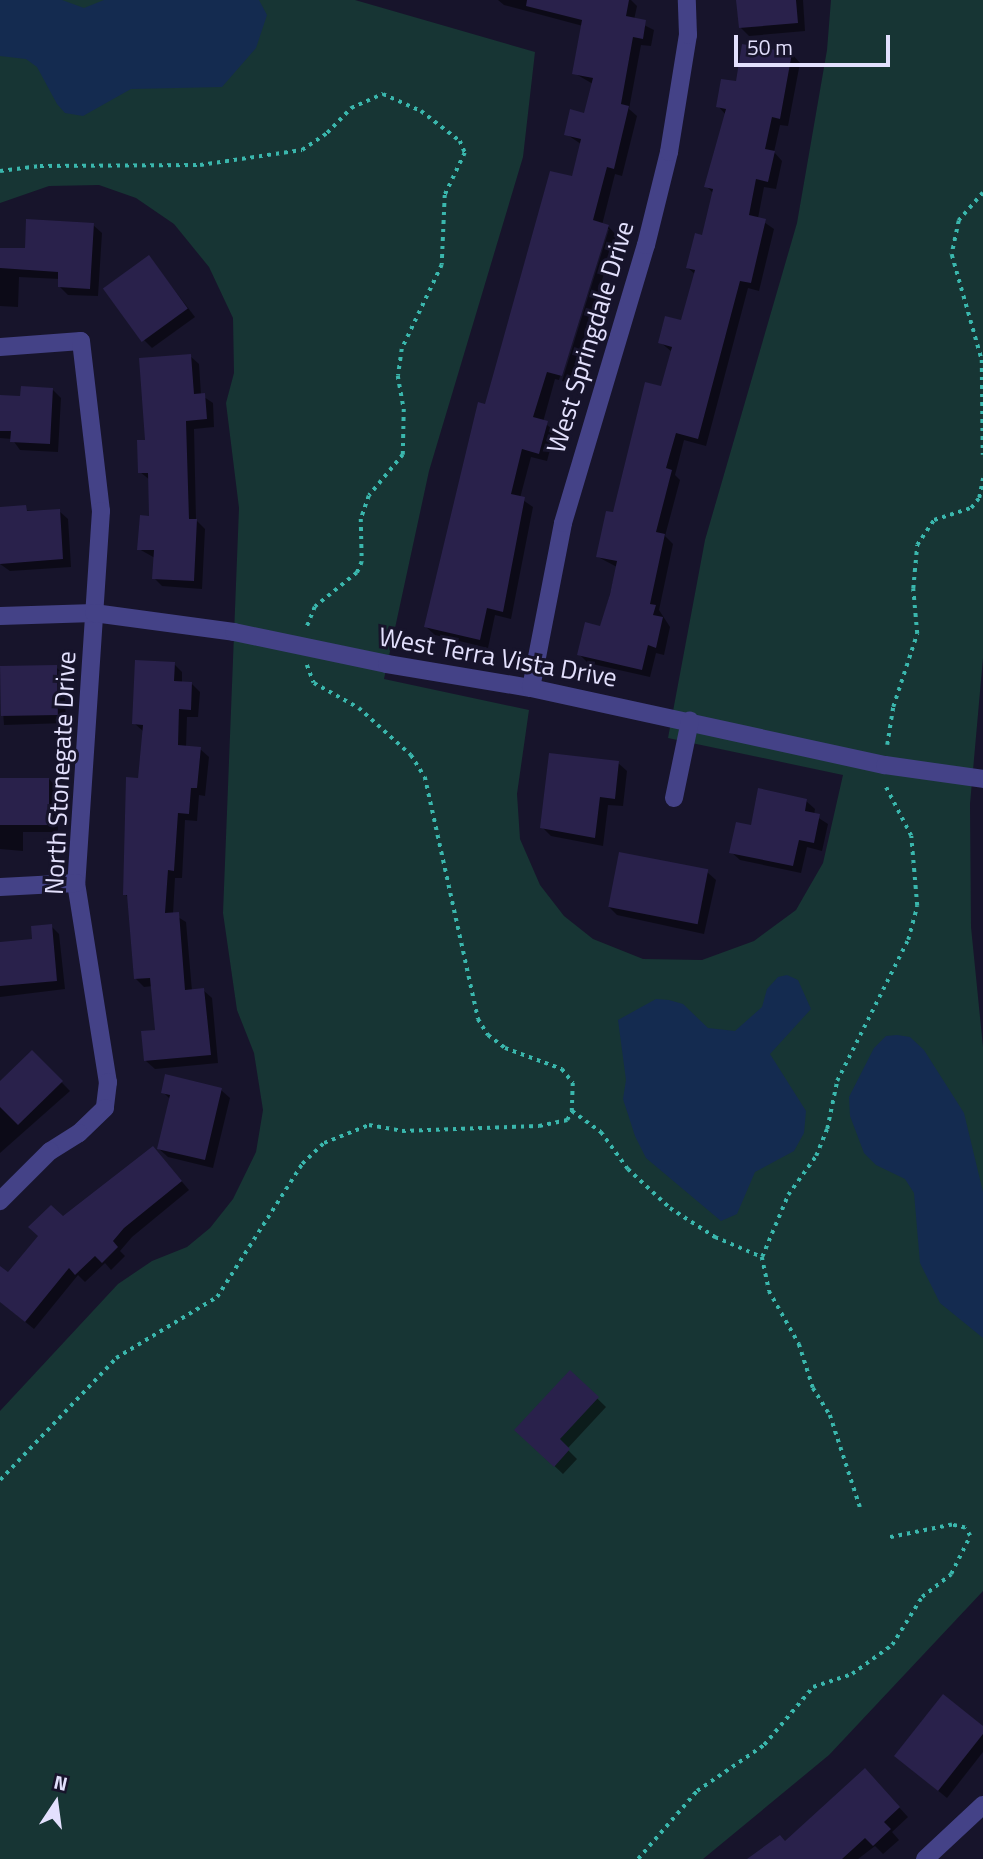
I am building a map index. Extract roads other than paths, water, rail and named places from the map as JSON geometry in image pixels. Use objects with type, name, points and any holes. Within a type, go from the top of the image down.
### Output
[{"type":"street","name":"West Springdale Drive","points":[[531,688],[563,523],[646,245],[669,152],[688,35],[687,0]]},
{"type":"street","name":"North Stonegate Drive","points":[[0,347],[81,341],[101,511],[76,883],[108,1082],[105,1108],[79,1133],[50,1152],[0,1200]]},
{"type":"street","name":"West Terra Vista Drive","points":[[0,616],[94,613],[234,632],[387,664],[531,688],[885,765],[983,779]]},
{"type":"street","points":[[674,798],[690,721]]},
{"type":"street","points":[[0,887],[76,883]]},
{"type":"street","points":[[925,1859],[983,1805]]},
{"type":"water","points":[[0,0],[62,0],[84,8],[104,0],[259,0],[267,15],[256,48],[222,87],[131,89],[83,116],[65,113],[57,104],[37,67],[26,59],[0,56]]},
{"type":"water","points":[[787,975],[798,980],[811,1009],[770,1054],[806,1111],[804,1133],[794,1151],[755,1172],[737,1214],[721,1221],[646,1158],[635,1136],[623,1099],[626,1080],[618,1020],[656,999],[669,1000],[683,1004],[708,1028],[735,1031],[762,1007],[767,989],[778,977]]},
{"type":"water","points":[[886,1036],[910,1037],[924,1050],[964,1113],[983,1192],[983,1338],[940,1303],[920,1263],[914,1193],[905,1179],[876,1165],[864,1153],[850,1116],[849,1097],[874,1048]]}]
